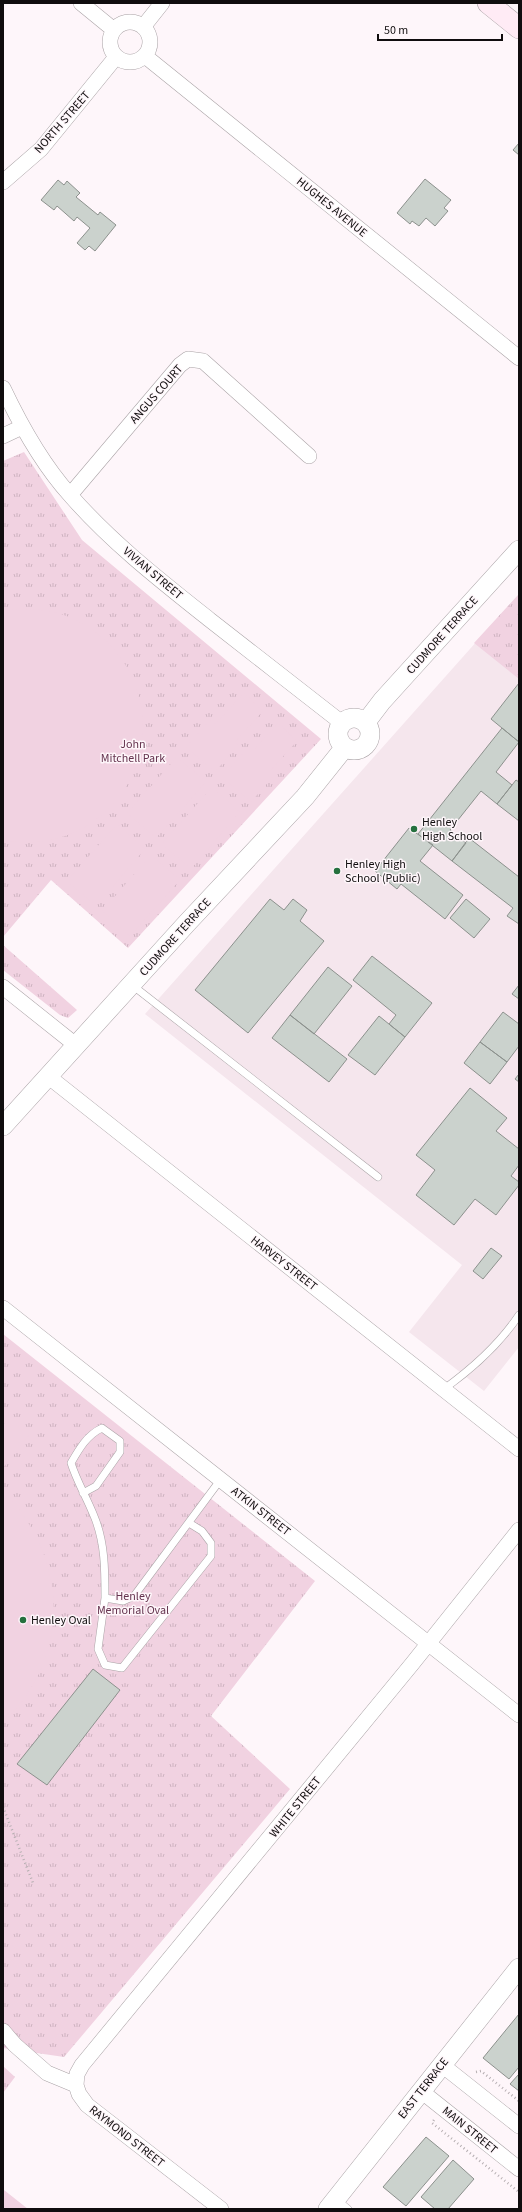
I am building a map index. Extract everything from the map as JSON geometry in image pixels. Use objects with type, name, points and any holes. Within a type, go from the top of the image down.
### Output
[{"type":"main road","points":[[488,3],[518,25]]},
{"type":"street","points":[[81,3],[114,30]]},
{"type":"street","points":[[143,27],[162,3]]},
{"type":"street","points":[[127,22],[136,23],[143,27],[150,40],[149,49],[145,56],[131,63],[116,58],[112,52],[110,43],[114,30],[127,22]]},
{"type":"street","name":"HUGHES AVENUE","points":[[145,56],[519,358]]},
{"type":"street","name":"NORTH STREET","points":[[3,182],[41,149],[116,58]]},
{"type":"street","name":"ANGUS COURT","points":[[70,495],[188,358],[203,361],[309,456]]},
{"type":"street","name":"VIVIAN STREET","points":[[3,388],[22,427],[45,463],[70,495],[140,564],[342,723]]},
{"type":"street","points":[[3,436],[22,427]]},
{"type":"street","name":"CUDMORE TERRACE","points":[[366,722],[382,701],[519,550]]},
{"type":"street","points":[[352,717],[359,718],[366,722],[371,733],[367,744],[356,750],[346,747],[339,739],[338,731],[342,723],[352,717]]},
{"type":"street","name":"CUDMORE TERRACE","points":[[3,1126],[78,1046],[186,923],[305,797],[346,747]]},
{"type":"street","points":[[3,986],[78,1046]]},
{"type":"street","name":"HARVEY STREET","points":[[49,1077],[519,1449]]},
{"type":"street","name":"ATKIN STREET","points":[[3,1308],[519,1715]]},
{"type":"street","name":"WHITE STREET","points":[[76,2085],[77,2074],[82,2065],[429,1644],[519,1530]]},
{"type":"street","name":"EAST TERRACE","points":[[337,2206],[421,2091],[519,1968]]},
{"type":"street","points":[[3,2031],[15,2045],[46,2073],[76,2085]]},
{"type":"street","points":[[442,2065],[519,2126]]},
{"type":"street","name":"RAYMOND STREET","points":[[76,2085],[78,2094],[87,2105],[221,2209]]},
{"type":"street","name":"MAIN STREET","points":[[421,2091],[519,2169]]},
{"type":"lane","points":[[132,985],[378,1177]]},
{"type":"lane","points":[[444,1389],[478,1364],[512,1326],[519,1315]]},
{"type":"lane","points":[[84,1493],[96,1486],[120,1452],[120,1441],[102,1428],[93,1432],[78,1450],[71,1463],[84,1493],[95,1518],[105,1557],[105,1598],[98,1649],[105,1665],[122,1668],[211,1556],[211,1543],[202,1531],[189,1522]]},
{"type":"lane","points":[[105,1598],[123,1601],[134,1596],[221,1479]]},
{"type":"path","points":[[3,1807],[33,1883]]},
{"type":"path","points":[[472,2073],[481,2071],[519,2102]]},
{"type":"path","points":[[434,2120],[432,2123],[519,2192]]},
{"type":"shaded area","name":"Henley High School","points":[[519,594],[519,1347],[484,1391],[409,1332],[462,1265],[145,1014]]},
{"type":"green space","name":"John Mitchell Park","points":[[24,452],[82,540],[321,739],[128,948],[51,880],[3,937],[3,461]]},
{"type":"green space","points":[[519,594],[519,679],[474,643]]},
{"type":"green space","points":[[18,609],[44,610],[57,613],[69,617],[99,634],[121,658],[135,686],[142,716],[141,747],[132,776],[114,803],[88,825],[68,835],[47,841],[14,842],[3,840],[3,611]]},
{"type":"green space","points":[[244,693],[263,711],[235,742],[238,745],[215,772],[186,747],[210,720],[215,724]]},
{"type":"green space","points":[[278,723],[297,741],[270,771],[274,775],[251,802],[222,777],[246,750],[250,754]]},
{"type":"green space","points":[[177,757],[206,782],[156,838],[127,813]]},
{"type":"green space","points":[[212,787],[240,812],[191,869],[162,844]]},
{"type":"green space","points":[[117,824],[145,849],[96,906],[67,881]]},
{"type":"green space","points":[[151,855],[180,880],[130,936],[102,911]]},
{"type":"green space","points":[[3,945],[77,1010],[68,1018],[60,1015],[3,970]]},
{"type":"green space","name":"Henley Memorial Oval","points":[[3,1334],[315,1581],[211,1716],[290,1789],[64,2057],[3,2048]]},
{"type":"green space","points":[[8,1419],[29,1435],[3,1468],[3,1425]]},
{"type":"green space","name":"Henley Oval","points":[[3,1491],[25,1517],[41,1546],[50,1576],[54,1607],[51,1638],[41,1668],[26,1697],[3,1723]]},
{"type":"green space","points":[[3,2066],[15,2077],[3,2093]]},
{"type":"green space","points":[[4,2190],[28,2209],[3,2209]]},
{"type":"building","points":[[519,143],[519,155],[513,150]]},
{"type":"building","points":[[425,179],[451,200],[444,208],[448,211],[435,226],[426,218],[419,226],[412,221],[410,224],[397,213]]},
{"type":"building","points":[[58,180],[64,185],[67,181],[80,193],[76,197],[98,215],[100,212],[116,225],[95,251],[89,246],[85,250],[77,243],[90,228],[77,217],[74,221],[57,206],[54,210],[41,200]]},
{"type":"building","points":[[519,683],[519,742],[491,719]]},
{"type":"building","points":[[502,728],[519,742],[496,772],[512,785],[497,804],[481,791],[450,830],[466,843],[452,861],[418,834]]},
{"type":"building","points":[[516,780],[519,782],[519,821],[497,804]]},
{"type":"building","points":[[409,828],[433,845],[420,861],[463,895],[445,919],[401,884],[397,889],[375,871]]},
{"type":"building","points":[[469,838],[519,877],[519,924],[507,916],[513,908],[452,861]]},
{"type":"building","points":[[270,899],[284,910],[293,899],[307,910],[300,921],[324,941],[248,1033],[195,990]]},
{"type":"building","points":[[466,899],[490,919],[474,938],[450,918]]},
{"type":"building","points":[[372,956],[432,1003],[405,1037],[389,1024],[396,1015],[353,980]]},
{"type":"building","points":[[328,967],[352,986],[314,1034],[290,1015]]},
{"type":"building","points":[[519,985],[519,999],[512,994]]},
{"type":"building","points":[[503,1012],[519,1024],[519,1046],[507,1062],[480,1042]]},
{"type":"building","points":[[290,1015],[347,1059],[329,1082],[272,1038]]},
{"type":"building","points":[[379,1016],[405,1037],[375,1075],[348,1055]]},
{"type":"building","points":[[480,1042],[507,1062],[490,1084],[464,1063]]},
{"type":"building","points":[[519,1074],[519,1082],[515,1079]]},
{"type":"building","points":[[470,1088],[507,1118],[496,1131],[519,1149],[519,1165],[511,1176],[519,1182],[519,1185],[496,1215],[475,1199],[454,1225],[416,1195],[435,1170],[416,1155]]},
{"type":"building","points":[[491,1248],[502,1256],[483,1279],[473,1271]]},
{"type":"building","points":[[93,1669],[120,1690],[47,1785],[17,1764]]},
{"type":"building","points":[[519,2014],[519,2067],[509,2079],[483,2058]]},
{"type":"building","points":[[519,2074],[519,2091],[510,2084]]},
{"type":"building","points":[[426,2137],[449,2156],[406,2206],[383,2187]]},
{"type":"building","points":[[453,2160],[474,2179],[448,2209],[435,2209],[421,2197]]},
{"type":"place","name":"Henley High School","points":[[414,829]]},
{"type":"place","name":"Henley High School (Public)","points":[[337,871]]},
{"type":"place","name":"Henley Oval","points":[[23,1620]]}]
